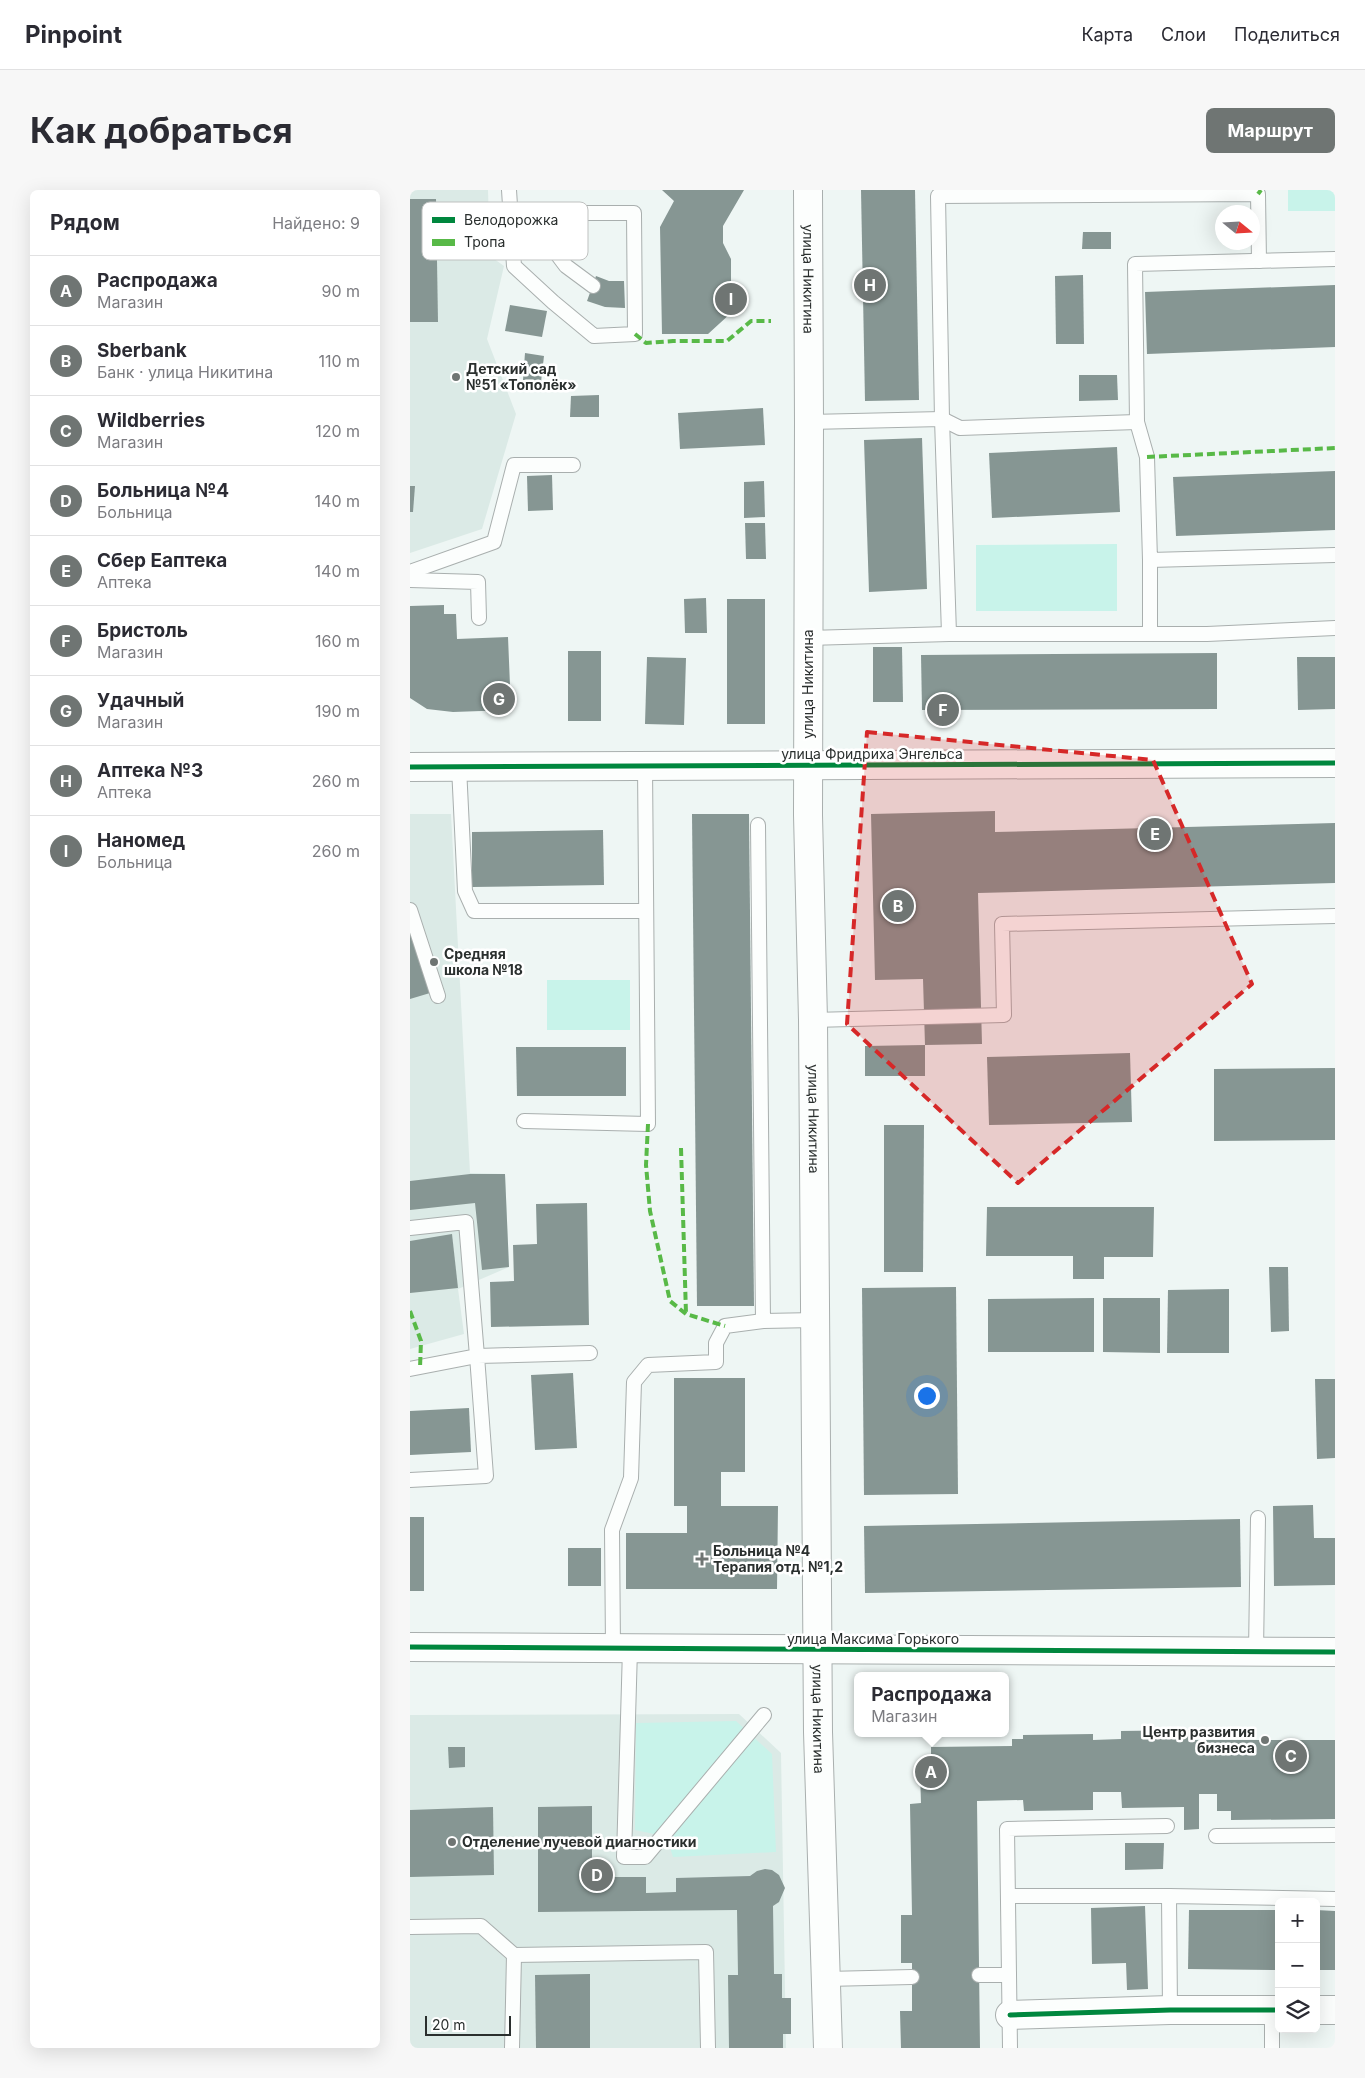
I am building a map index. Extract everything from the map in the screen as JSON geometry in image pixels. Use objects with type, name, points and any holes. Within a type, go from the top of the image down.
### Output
[{"type":"street","name":"улица Никитина","points":[[808,190],[808,766],[813,1020],[820,1818],[828,2048]]},
{"type":"street","name":"улица Фридриха Энгельса","points":[[410,767],[1335,763]]},
{"type":"street","name":"улица Максима Горького","points":[[410,1647],[1335,1652]]},
{"type":"street","points":[[1010,2015],[1170,2010],[1275,2010]]},
{"type":"street","points":[[1320,2010],[1335,2010]]},
{"type":"lane","points":[[949,634],[942,418],[938,196],[1258,194],[1259,261]]},
{"type":"lane","points":[[514,260],[514,266],[594,336],[634,334],[634,213],[588,213]]},
{"type":"lane","points":[[562,260],[566,266],[593,286]]},
{"type":"lane","points":[[1150,634],[1147,457],[1137,422],[1135,264],[1335,260]]},
{"type":"lane","points":[[809,422],[942,418],[960,428],[1137,422]]},
{"type":"lane","points":[[410,572],[494,542],[514,465],[573,465]]},
{"type":"lane","points":[[1150,560],[1335,555]]},
{"type":"lane","points":[[410,580],[478,582],[479,618]]},
{"type":"lane","points":[[808,638],[949,634],[1207,634],[1335,628]]},
{"type":"lane","points":[[524,1121],[648,1124],[645,766]]},
{"type":"lane","points":[[459,767],[465,891],[474,911],[646,911]]},
{"type":"lane","points":[[758,825],[762,1321]]},
{"type":"lane","points":[[410,910],[438,996]]},
{"type":"lane","points":[[813,1020],[1004,1015],[1002,924],[1335,916]]},
{"type":"lane","points":[[410,1228],[466,1222],[486,1476],[410,1480]]},
{"type":"lane","points":[[764,1715],[645,1857],[624,1857],[621,1649],[612,1530],[631,1478],[634,1382],[648,1365],[716,1362],[716,1343],[725,1326],[762,1321],[816,1320]]},
{"type":"lane","points":[[410,1370],[476,1356],[590,1353]]},
{"type":"lane","points":[[1256,1652],[1258,1518]]},
{"type":"lane","points":[[1010,2048],[1007,1829],[1167,1826]]},
{"type":"lane","points":[[1216,1836],[1335,1835]]},
{"type":"lane","points":[[1008,1896],[1335,1898]]},
{"type":"lane","points":[[1169,1896],[1170,2010]]},
{"type":"lane","points":[[410,1928],[481,1926],[514,1955],[706,1952],[708,2048]]},
{"type":"lane","points":[[512,2048],[514,1955]]},
{"type":"lane","points":[[979,1975],[1009,1975]]},
{"type":"lane","points":[[826,1979],[912,1977]]},
{"type":"lane","points":[[1272,2048],[1275,2010]]},
{"type":"highlighted area","points":[[867,732],[1153,760],[1252,984],[1018,1183],[847,1024]]},
{"type":"shaded area","name":"Детский сад №51 «Тополёк»","points":[[410,190],[488,190],[488,202],[422,202],[422,260],[496,260],[504,266],[487,339],[516,414],[482,529],[410,553]]},
{"type":"shaded area","points":[[410,814],[451,814],[470,1173],[505,1174],[509,1267],[458,1289],[464,1334],[410,1349]]},
{"type":"shaded area","points":[[739,1714],[781,1753],[786,2048],[410,2048],[410,1715]]},
{"type":"green space","points":[[1288,190],[1335,190],[1335,211],[1288,211]]},
{"type":"green space","points":[[1117,544],[1117,611],[976,611],[976,545]]},
{"type":"green space","points":[[547,980],[630,980],[630,1030],[547,1030]]},
{"type":"green space","points":[[736,1721],[772,1754],[776,1852],[673,1857],[668,1842],[654,1834],[635,1830],[636,1723]]},
{"type":"building","points":[[662,190],[744,190],[723,226],[723,243],[731,259],[731,313],[708,334],[662,334],[660,227],[674,201]]},
{"type":"building","points":[[861,190],[915,190],[919,400],[865,401]]},
{"type":"building","points":[[410,199],[436,199],[436,202],[422,202],[422,260],[437,260],[438,322],[410,322]]},
{"type":"building","points":[[1083,232],[1111,232],[1111,249],[1082,249]]},
{"type":"building","points":[[1083,275],[1084,344],[1056,344],[1055,276]]},
{"type":"building","points":[[596,276],[609,281],[624,281],[625,308],[605,307],[587,301]]},
{"type":"building","points":[[1335,285],[1335,347],[1147,354],[1145,292]]},
{"type":"building","points":[[510,305],[547,311],[542,337],[505,331]]},
{"type":"building","points":[[525,353],[544,356],[541,382],[523,380]]},
{"type":"building","points":[[1079,375],[1117,375],[1118,400],[1079,401]]},
{"type":"building","points":[[599,395],[599,417],[570,417],[571,396]]},
{"type":"building","points":[[763,408],[765,445],[680,449],[678,413]]},
{"type":"building","points":[[922,438],[927,589],[869,592],[864,440]]},
{"type":"building","points":[[1117,447],[1120,512],[992,518],[989,453]]},
{"type":"building","points":[[1335,471],[1335,530],[1176,536],[1173,477]]},
{"type":"building","points":[[552,475],[553,510],[528,511],[527,476]]},
{"type":"building","points":[[764,481],[765,517],[744,518],[744,482]]},
{"type":"building","points":[[410,486],[415,486],[413,512],[410,512]]},
{"type":"building","points":[[745,523],[765,523],[766,559],[746,559]]},
{"type":"building","points":[[706,598],[707,633],[685,633],[684,599]]},
{"type":"building","points":[[727,599],[765,599],[765,724],[727,724]]},
{"type":"building","points":[[444,605],[444,614],[456,614],[457,639],[508,637],[511,710],[453,712],[427,709],[410,698],[410,606]]},
{"type":"building","points":[[873,647],[902,647],[903,702],[873,702]]},
{"type":"building","points":[[568,651],[601,651],[601,721],[568,721]]},
{"type":"building","points":[[1217,653],[1217,709],[922,710],[921,655]]},
{"type":"building","points":[[647,657],[686,658],[684,725],[645,724]]},
{"type":"building","points":[[1297,657],[1335,657],[1335,709],[1298,710]]},
{"type":"building","points":[[995,811],[995,832],[1335,823],[1335,883],[978,893],[982,1044],[925,1045],[923,979],[875,980],[871,814]]},
{"type":"building","points":[[692,814],[749,814],[754,1306],[697,1306]]},
{"type":"building","points":[[603,830],[604,885],[472,887],[472,832]]},
{"type":"building","points":[[410,932],[430,993],[410,999]]},
{"type":"building","points":[[925,1045],[925,1076],[865,1076],[865,1046]]},
{"type":"building","points":[[516,1047],[626,1047],[626,1096],[517,1096]]},
{"type":"building","points":[[1130,1053],[1132,1122],[989,1125],[987,1057]]},
{"type":"building","points":[[1335,1068],[1335,1140],[1214,1141],[1214,1069]]},
{"type":"building","points":[[884,1125],[924,1125],[923,1272],[884,1272]]},
{"type":"building","points":[[470,1174],[505,1174],[509,1267],[482,1270],[475,1203],[410,1210],[410,1181]]},
{"type":"building","points":[[587,1203],[589,1325],[491,1327],[490,1282],[514,1281],[513,1245],[537,1244],[536,1204]]},
{"type":"building","points":[[987,1207],[1154,1207],[1153,1257],[1104,1257],[1104,1279],[1073,1279],[1073,1256],[986,1256]]},
{"type":"building","points":[[452,1234],[458,1288],[410,1293],[410,1241]]},
{"type":"building","points":[[1269,1267],[1288,1267],[1289,1331],[1271,1332]]},
{"type":"building","points":[[956,1287],[958,1494],[864,1495],[862,1288]]},
{"type":"building","points":[[1229,1289],[1229,1353],[1167,1353],[1168,1290]]},
{"type":"building","points":[[1094,1298],[1094,1352],[988,1352],[988,1299]]},
{"type":"building","points":[[1103,1298],[1160,1298],[1160,1353],[1103,1352]]},
{"type":"building","points":[[573,1373],[577,1448],[535,1450],[531,1375]]},
{"type":"building","points":[[674,1378],[745,1378],[745,1472],[721,1472],[721,1506],[778,1506],[777,1589],[626,1589],[626,1533],[687,1533],[687,1506],[674,1506]]},
{"type":"building","points":[[1315,1379],[1335,1379],[1335,1458],[1317,1459]]},
{"type":"building","points":[[469,1408],[471,1452],[410,1455],[410,1411]]},
{"type":"building","points":[[1313,1505],[1314,1538],[1335,1538],[1335,1585],[1274,1586],[1273,1506]]},
{"type":"building","points":[[410,1517],[424,1517],[424,1591],[410,1591]]},
{"type":"building","points":[[1240,1519],[1241,1587],[865,1593],[864,1526]]},
{"type":"building","points":[[568,1548],[601,1548],[601,1586],[568,1586]]},
{"type":"building","points":[[1195,1730],[1195,1740],[1335,1740],[1335,1819],[1231,1820],[1231,1811],[1217,1811],[1217,1794],[1199,1794],[1199,1829],[1184,1830],[1184,1807],[1122,1808],[1121,1792],[1093,1792],[1093,1810],[1024,1811],[1023,1800],[977,1801],[980,2048],[901,2048],[900,2011],[912,2011],[912,1963],[901,1963],[901,1915],[912,1915],[910,1804],[921,1803],[920,1772],[931,1772],[931,1747],[1012,1746],[1012,1739],[1023,1739],[1023,1735],[1093,1734],[1093,1740],[1121,1739],[1121,1731]]},
{"type":"building","points":[[448,1747],[465,1747],[465,1767],[449,1768]]},
{"type":"building","points":[[592,1806],[592,1877],[646,1877],[646,1893],[676,1892],[676,1878],[750,1876],[757,1871],[765,1869],[772,1870],[779,1875],[785,1888],[779,1902],[773,1906],[774,1974],[782,1974],[782,1998],[791,1998],[791,2034],[783,2034],[783,2048],[729,2048],[728,1975],[738,1975],[737,1910],[538,1912],[538,1807]]},
{"type":"building","name":"Отделение лучевой диагностики","points":[[493,1807],[494,1875],[410,1877],[410,1810]]},
{"type":"building","points":[[1125,1843],[1164,1843],[1163,1869],[1125,1870]]},
{"type":"building","points":[[1145,1906],[1148,1989],[1127,1990],[1126,1963],[1092,1964],[1091,1908]]},
{"type":"building","points":[[1189,1910],[1275,1910],[1275,1970],[1188,1969]]},
{"type":"building","points":[[1320,1910],[1335,1911],[1335,1970],[1320,1970]]},
{"type":"building","points":[[590,1974],[590,2048],[536,2048],[535,1975]]},
{"type":"marked path","points":[[1258,194],[1261,190]]},
{"type":"marked path","points":[[635,334],[646,343],[727,341],[751,321],[771,321]]},
{"type":"marked path","points":[[1147,457],[1335,448]]},
{"type":"marked path","points":[[648,1124],[646,1165],[650,1211],[670,1301],[686,1314],[725,1326]]},
{"type":"marked path","points":[[681,1148],[686,1314]]},
{"type":"marked path","points":[[410,1311],[421,1341],[420,1368]]},
{"type":"cycle path","points":[[410,767],[1335,763]]},
{"type":"cycle path","points":[[410,1647],[1335,1652]]},
{"type":"cycle path","points":[[1010,2015],[1170,2010],[1275,2010]]},
{"type":"place","name":"Аптека №3","points":[[870,285]]},
{"type":"place","name":"Наномед","points":[[731,299]]},
{"type":"place","name":"Детский сад №51 «Тополёк»","points":[[456,377]]},
{"type":"place","name":"Удачный","points":[[499,699]]},
{"type":"place","name":"Бристоль","points":[[943,710]]},
{"type":"place","name":"Сбер Еаптека","points":[[1155,834]]},
{"type":"place","name":"Sberbank","points":[[898,906]]},
{"type":"place","name":"Средняя школа №18","points":[[434,962]]},
{"type":"place","name":"Больница №4 Терапия отд. №1,2","points":[[702,1559]]},
{"type":"place","name":"Центр развития бизнеса","points":[[1265,1740]]},
{"type":"place","name":"Wildberries","points":[[1291,1756]]},
{"type":"place","name":"Распродажа","points":[[931,1772]]},
{"type":"place","name":"Отделение лучевой диагностики","points":[[452,1842]]},
{"type":"place","name":"Больница №4","points":[[597,1875]]}]
